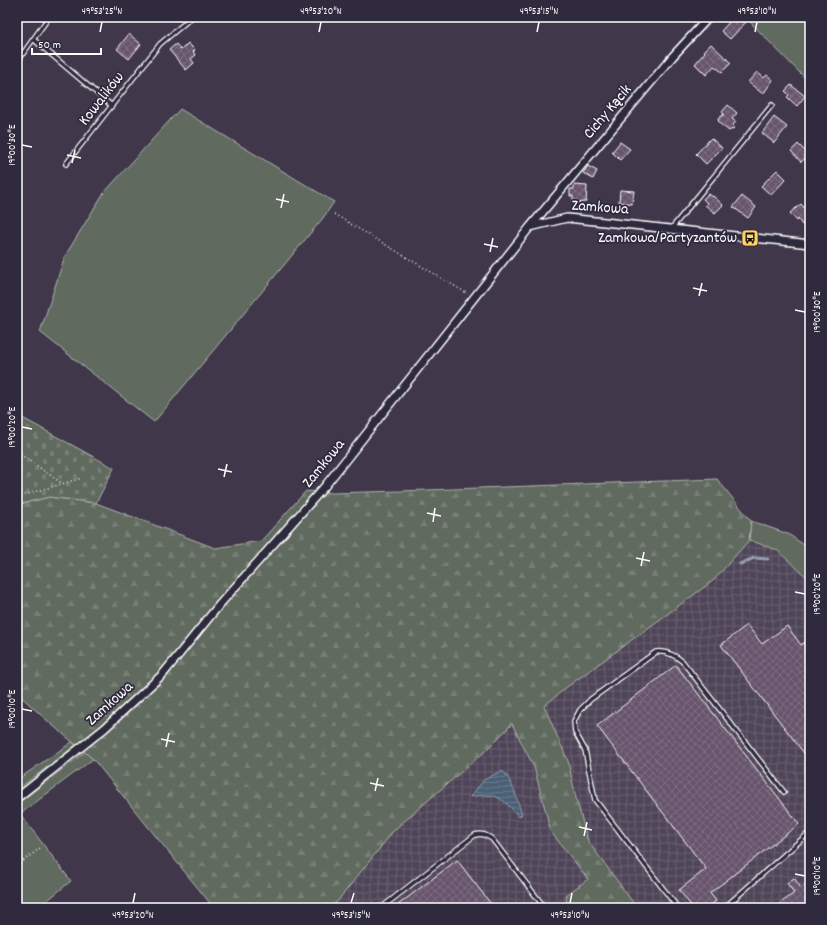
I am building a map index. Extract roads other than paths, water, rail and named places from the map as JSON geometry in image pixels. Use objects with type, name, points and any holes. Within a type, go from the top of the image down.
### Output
[{"type":"street","name":"Cichy Kącik","points":[[530,227],[673,56],[709,17]]},
{"type":"street","name":"Zamkowa","points":[[17,798],[105,728],[163,674],[220,604],[325,486],[530,227],[567,218],[810,244]]},
{"type":"lane","points":[[17,62],[49,17]]},
{"type":"lane","name":"Kowalików","points":[[66,164],[160,44],[192,17]]},
{"type":"lane","points":[[33,39],[112,106]]},
{"type":"lane","points":[[671,229],[772,105]]},
{"type":"lane","points":[[678,908],[595,800],[585,750],[575,732],[574,721],[580,710],[591,699],[656,652],[673,654],[684,662],[784,792]]},
{"type":"lane","points":[[724,908],[810,832]]},
{"type":"lane","points":[[380,908],[475,835],[481,834],[492,839],[544,908]]},
{"type":"water","points":[[501,771],[505,773],[514,790],[522,814],[519,817],[508,805],[498,798],[486,795],[470,797],[484,780]]},
{"type":"waterway","points":[[740,564],[754,558],[768,559]]},
{"type":"place","name":"Zamkowa/Partyzantów","points":[[750,238]]}]
